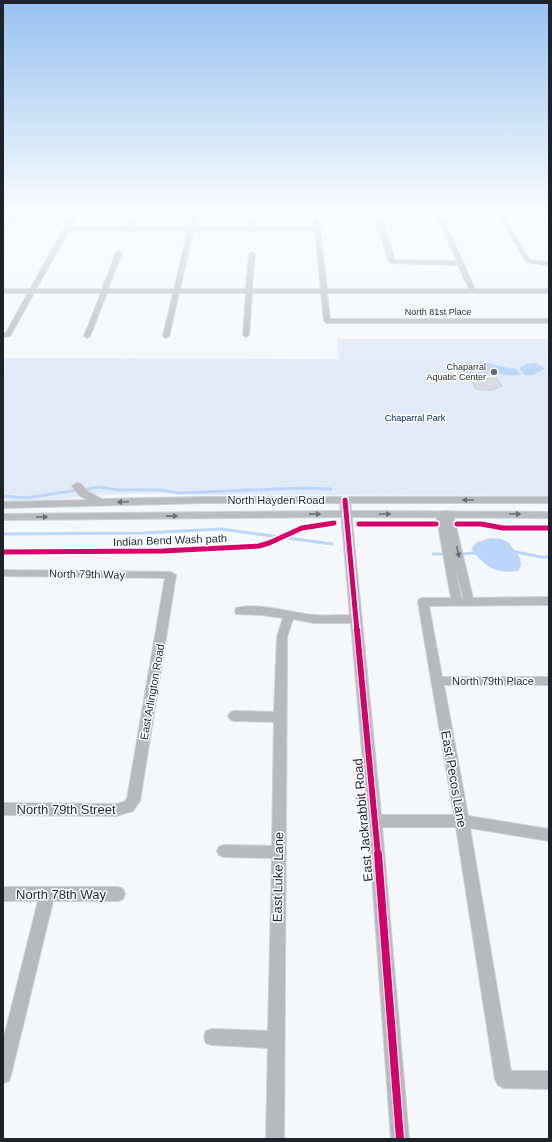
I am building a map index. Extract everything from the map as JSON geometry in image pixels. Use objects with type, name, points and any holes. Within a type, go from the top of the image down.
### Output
[{"type":"main road","points":[[77,486],[84,494],[101,502]]},
{"type":"main road","name":"North Hayden Road","points":[[3,505],[205,500],[549,500]]},
{"type":"main road","name":"North Hayden Road","points":[[3,517],[549,514]]},
{"type":"street","points":[[5,335],[44,269]]},
{"type":"street","points":[[87,336],[113,269]]},
{"type":"street","points":[[166,336],[182,269]]},
{"type":"street","points":[[246,335],[251,269]]},
{"type":"street","points":[[322,269],[324,290]]},
{"type":"street","points":[[463,269],[472,290]]},
{"type":"street","name":"North 81st Place","points":[[324,290],[327,321],[549,321]]},
{"type":"street","points":[[3,291],[549,291]]},
{"type":"street","name":"East Jackrabbit Road","points":[[344,500],[375,821],[400,1139]]},
{"type":"street","points":[[445,514],[463,602],[549,602]]},
{"type":"street","name":"North 79th Way","points":[[3,573],[171,575]]},
{"type":"street","name":"East Arlington Road","points":[[128,807],[133,800],[171,575]]},
{"type":"street","name":"East Pecos Lane","points":[[463,602],[423,602],[462,821],[504,1079],[549,1080]]},
{"type":"street","points":[[240,611],[262,611],[314,619],[356,619]]},
{"type":"street","name":"East Luke Lane","points":[[275,1139],[282,637],[289,616]]},
{"type":"street","name":"North 79th Place","points":[[436,681],[549,681]]},
{"type":"street","points":[[234,716],[280,717]]},
{"type":"street","name":"North 79th Street","points":[[3,808],[116,810],[128,807]]},
{"type":"street","points":[[375,821],[462,821],[549,835]]},
{"type":"street","points":[[224,851],[278,852]]},
{"type":"street","name":"North 78th Way","points":[[3,894],[118,894]]},
{"type":"street","points":[[3,1075],[7,1045],[47,894]]},
{"type":"street","points":[[212,1037],[276,1040]]},
{"type":"green space","name":"Chaparral Park","points":[[337,339],[549,339],[549,496],[197,495],[167,493],[96,495],[56,500],[3,501],[3,358],[339,359]]},
{"type":"water","points":[[486,362],[516,369],[520,374],[510,376],[495,373],[466,374],[455,371],[451,368],[453,365],[458,363]]},
{"type":"water","points":[[534,363],[545,369],[533,375],[525,375],[519,368],[527,364]]},
{"type":"water","points":[[490,538],[501,539],[508,542],[520,558],[521,566],[518,571],[510,572],[491,568],[486,565],[471,549],[476,543]]},
{"type":"building","points":[[497,378],[502,386],[492,390],[476,389],[471,380]]},
{"type":"waterway","points":[[84,490],[98,487],[119,490],[160,490],[179,493],[302,488],[331,489]]},
{"type":"waterway","points":[[3,496],[25,498],[78,490]]},
{"type":"waterway","points":[[3,534],[144,533],[221,529],[332,544]]},
{"type":"waterway","points":[[511,551],[541,557],[549,557]]},
{"type":"waterway","points":[[459,554],[477,553]]},
{"type":"waterway","points":[[433,554],[447,554]]},
{"type":"cycle path","points":[[345,500],[375,821],[400,1139]]},
{"type":"cycle path","name":"Indian Bend Wash path","points":[[3,552],[163,551],[259,546],[302,528],[334,523]]},
{"type":"cycle path","points":[[359,524],[436,524]]},
{"type":"cycle path","points":[[457,524],[481,524],[503,528],[549,528]]},
{"type":"place","name":"Chaparral Aquatic Center","points":[[494,372]]}]
